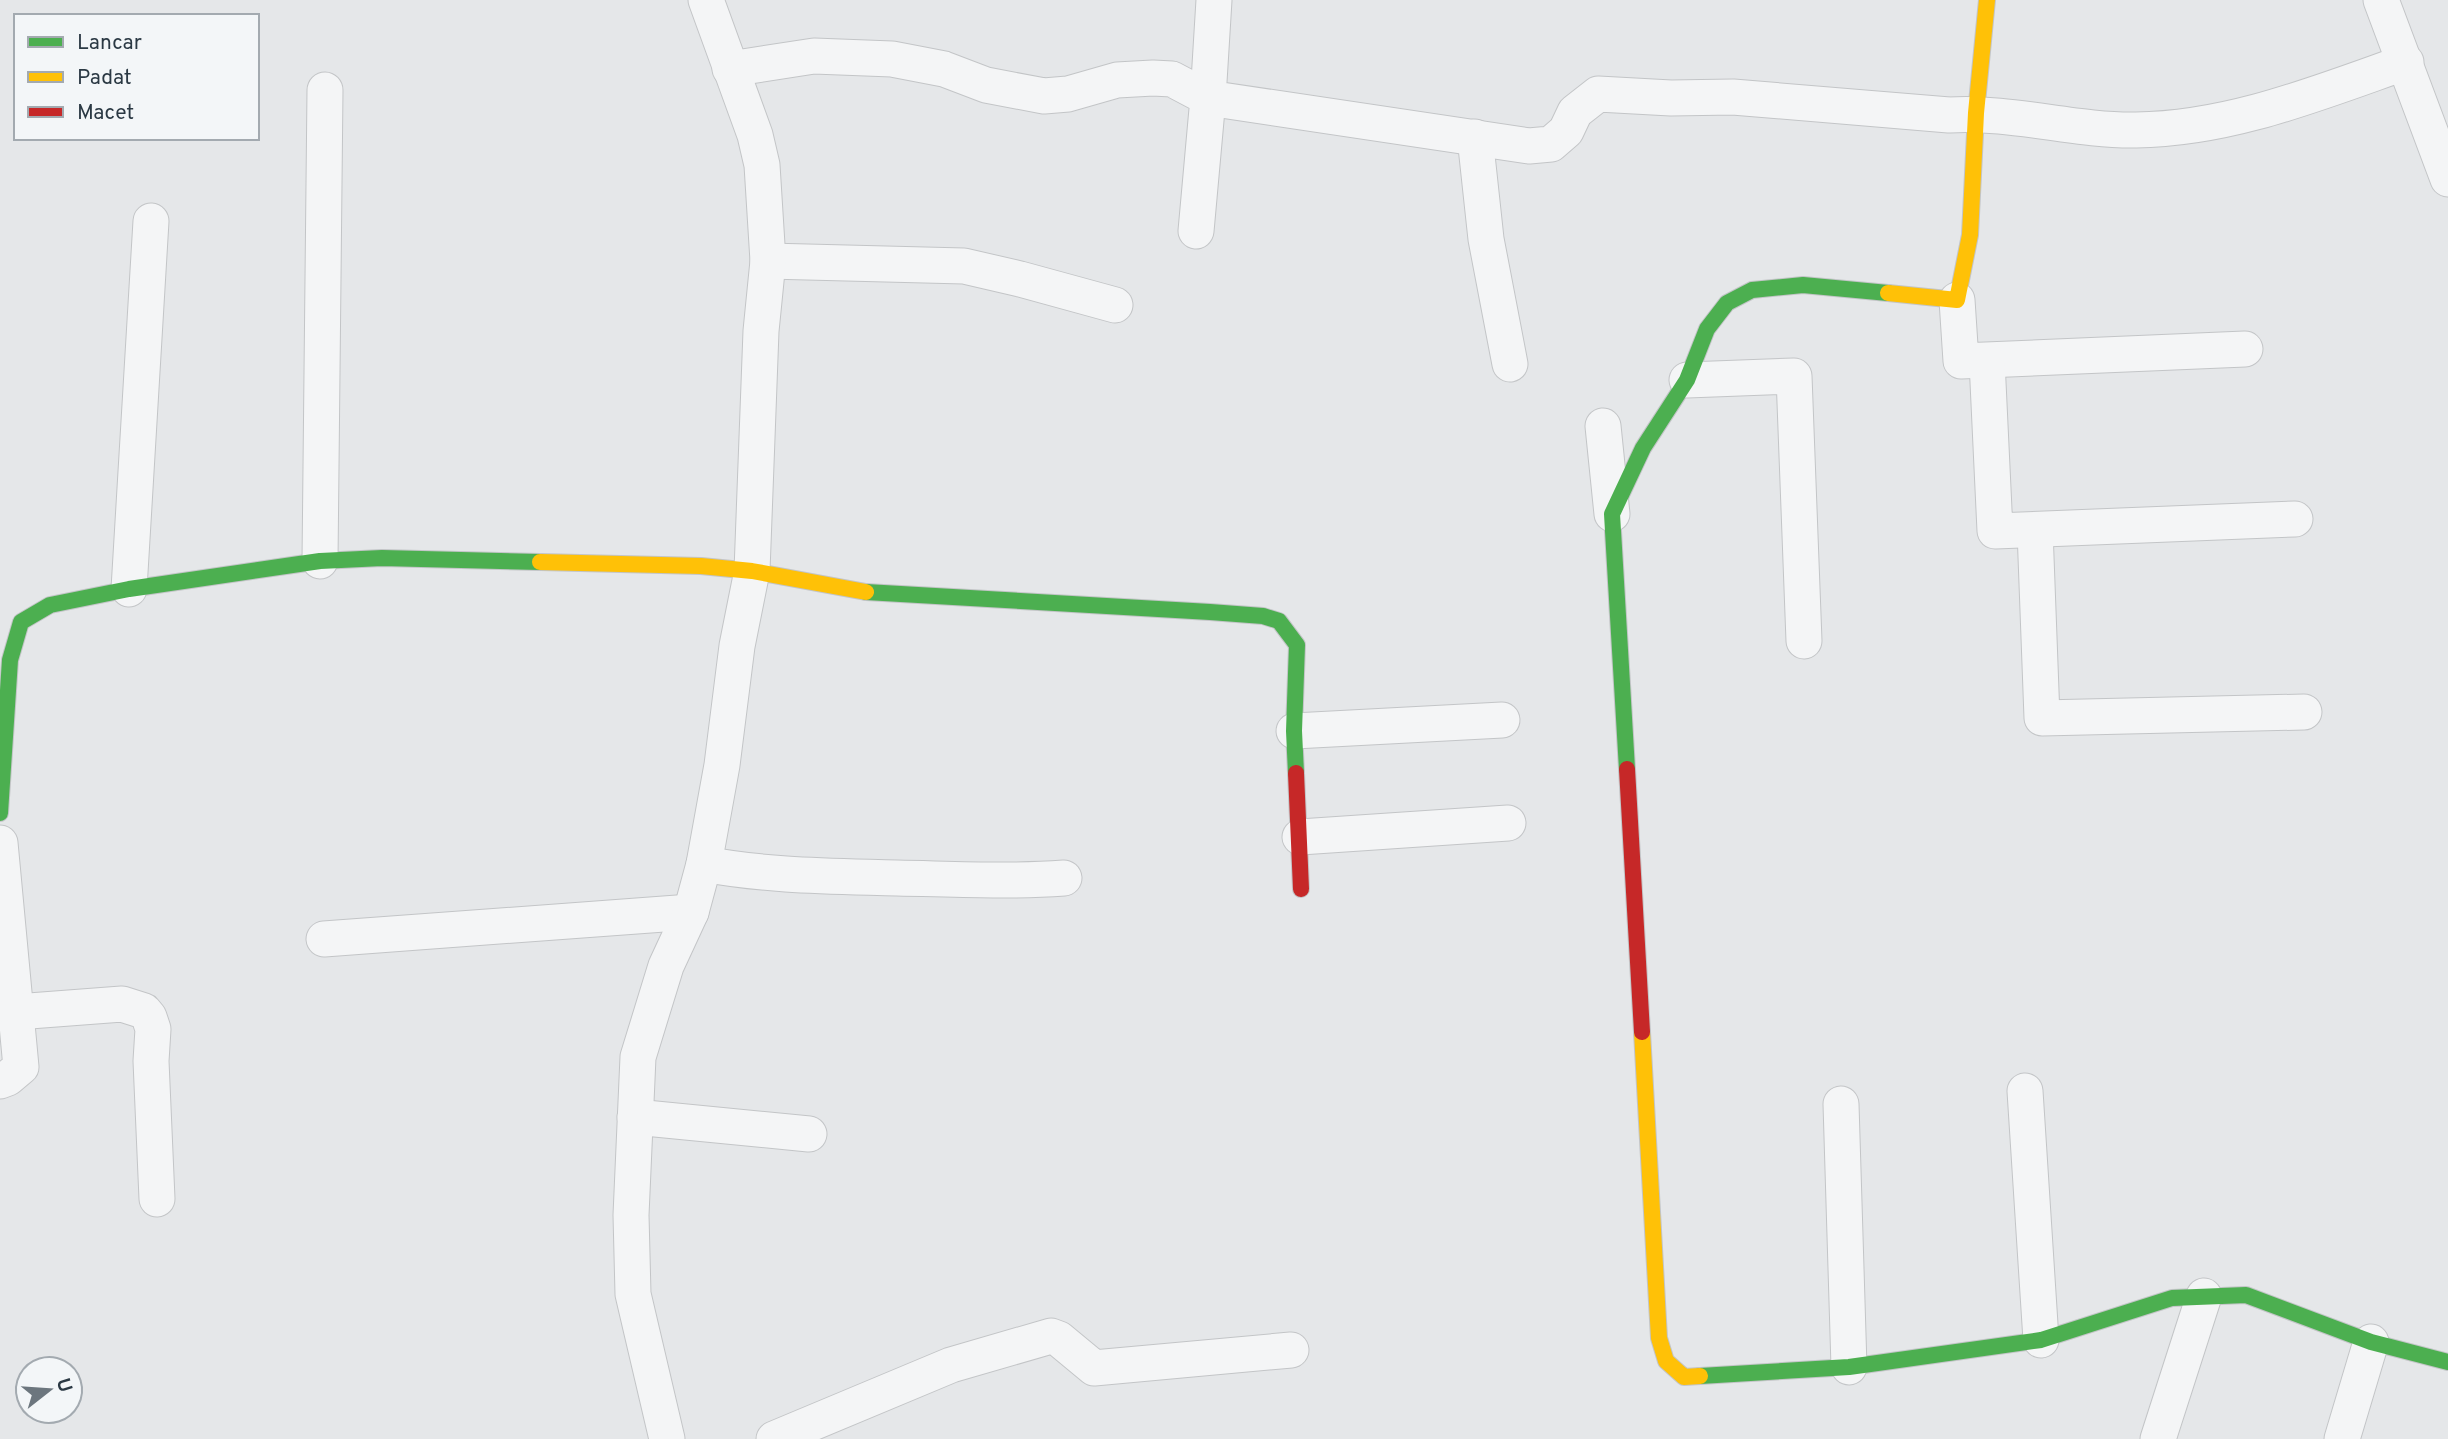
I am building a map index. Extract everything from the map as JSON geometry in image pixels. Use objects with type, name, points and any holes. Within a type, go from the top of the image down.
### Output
[{"type":"street","points":[[667,1439],[632,1294],[631,1215],[638,1057],[666,966],[691,912],[704,864],[722,765],[737,646],[752,571],[761,331],[768,261],[762,166],[755,135],[706,0]]},
{"type":"street","points":[[1196,231],[1214,0]]},
{"type":"street","points":[[1987,0],[1976,113],[1970,235],[1957,300],[1961,361],[2245,349]]},
{"type":"street","points":[[2381,0],[2448,179]]},
{"type":"street","points":[[730,69],[814,56],[892,59],[944,69],[986,85],[1044,96],[1068,94],[1117,80],[1172,79],[1208,98],[1529,146],[1551,144],[1566,131],[1575,112],[1598,94],[1733,97],[1949,115],[1976,113],[2069,125],[2136,130],[2193,126],[2238,118],[2406,62]]},
{"type":"street","points":[[320,561],[325,90]]},
{"type":"street","points":[[1475,137],[1486,239],[1510,364]]},
{"type":"street","points":[[129,589],[151,221]]},
{"type":"street","points":[[768,261],[964,266],[1115,305]]},
{"type":"street","points":[[1612,514],[1643,448],[1687,380],[1707,329],[1727,303],[1752,290],[1803,285],[1957,300]]},
{"type":"street","points":[[1987,360],[1995,531],[2295,519]]},
{"type":"street","points":[[1687,380],[1794,376],[1804,641]]},
{"type":"street","points":[[1603,426],[1612,514],[1659,1338],[1666,1361],[1684,1377],[1849,1367],[2041,1340],[2172,1298],[2246,1296],[2371,1342],[2448,1362]]},
{"type":"street","points":[[2035,530],[2042,719],[2304,712]]},
{"type":"street","points":[[0,813],[5,662],[21,622],[50,606],[129,589],[320,561],[382,558],[701,566],[752,571],[876,594],[1210,612],[1263,616],[1279,621],[1297,645],[1294,731],[1301,889]]},
{"type":"street","points":[[1294,731],[1502,720]]},
{"type":"street","points":[[1300,837],[1508,823]]},
{"type":"street","points":[[0,843],[21,1067],[8,1079],[0,1081]]},
{"type":"street","points":[[704,864],[740,870],[824,876],[1021,881],[1064,878]]},
{"type":"street","points":[[324,939],[691,912]]},
{"type":"street","points":[[16,1012],[122,1004],[144,1011],[149,1017],[153,1029],[156,1199]]},
{"type":"street","points":[[2025,1091],[2041,1340]]},
{"type":"street","points":[[1841,1104],[1849,1367]]},
{"type":"street","points":[[635,1117],[809,1133]]},
{"type":"street","points":[[2158,1439],[2204,1296]]},
{"type":"street","points":[[774,1439],[951,1365],[1051,1336],[1059,1339],[1094,1368],[1291,1350]]},
{"type":"street","points":[[2342,1439],[2371,1342]]},
{"type":"traffic: fast","points":[[1627,769],[1612,514],[1643,448],[1687,380],[1707,329],[1727,303],[1752,290],[1803,285],[1888,293]]},
{"type":"traffic: fast","points":[[0,813],[10,660],[21,622],[50,605],[129,589],[320,561],[382,558],[540,562]]},
{"type":"traffic: fast","points":[[866,592],[1210,612],[1263,616],[1279,621],[1297,645],[1294,731],[1296,773]]},
{"type":"traffic: fast","points":[[1700,1376],[1849,1367],[2041,1340],[2172,1298],[2246,1295],[2371,1342],[2448,1362]]},
{"type":"traffic: slow","points":[[1888,293],[1957,300],[1970,235],[1976,113],[1987,0]]},
{"type":"traffic: slow","points":[[540,562],[701,566],[752,571],[866,592]]},
{"type":"traffic: slow","points":[[1642,1032],[1659,1338],[1666,1361],[1684,1377],[1700,1376]]},
{"type":"traffic: jam","points":[[1627,769],[1642,1032]]},
{"type":"traffic: jam","points":[[1296,773],[1301,889]]}]
